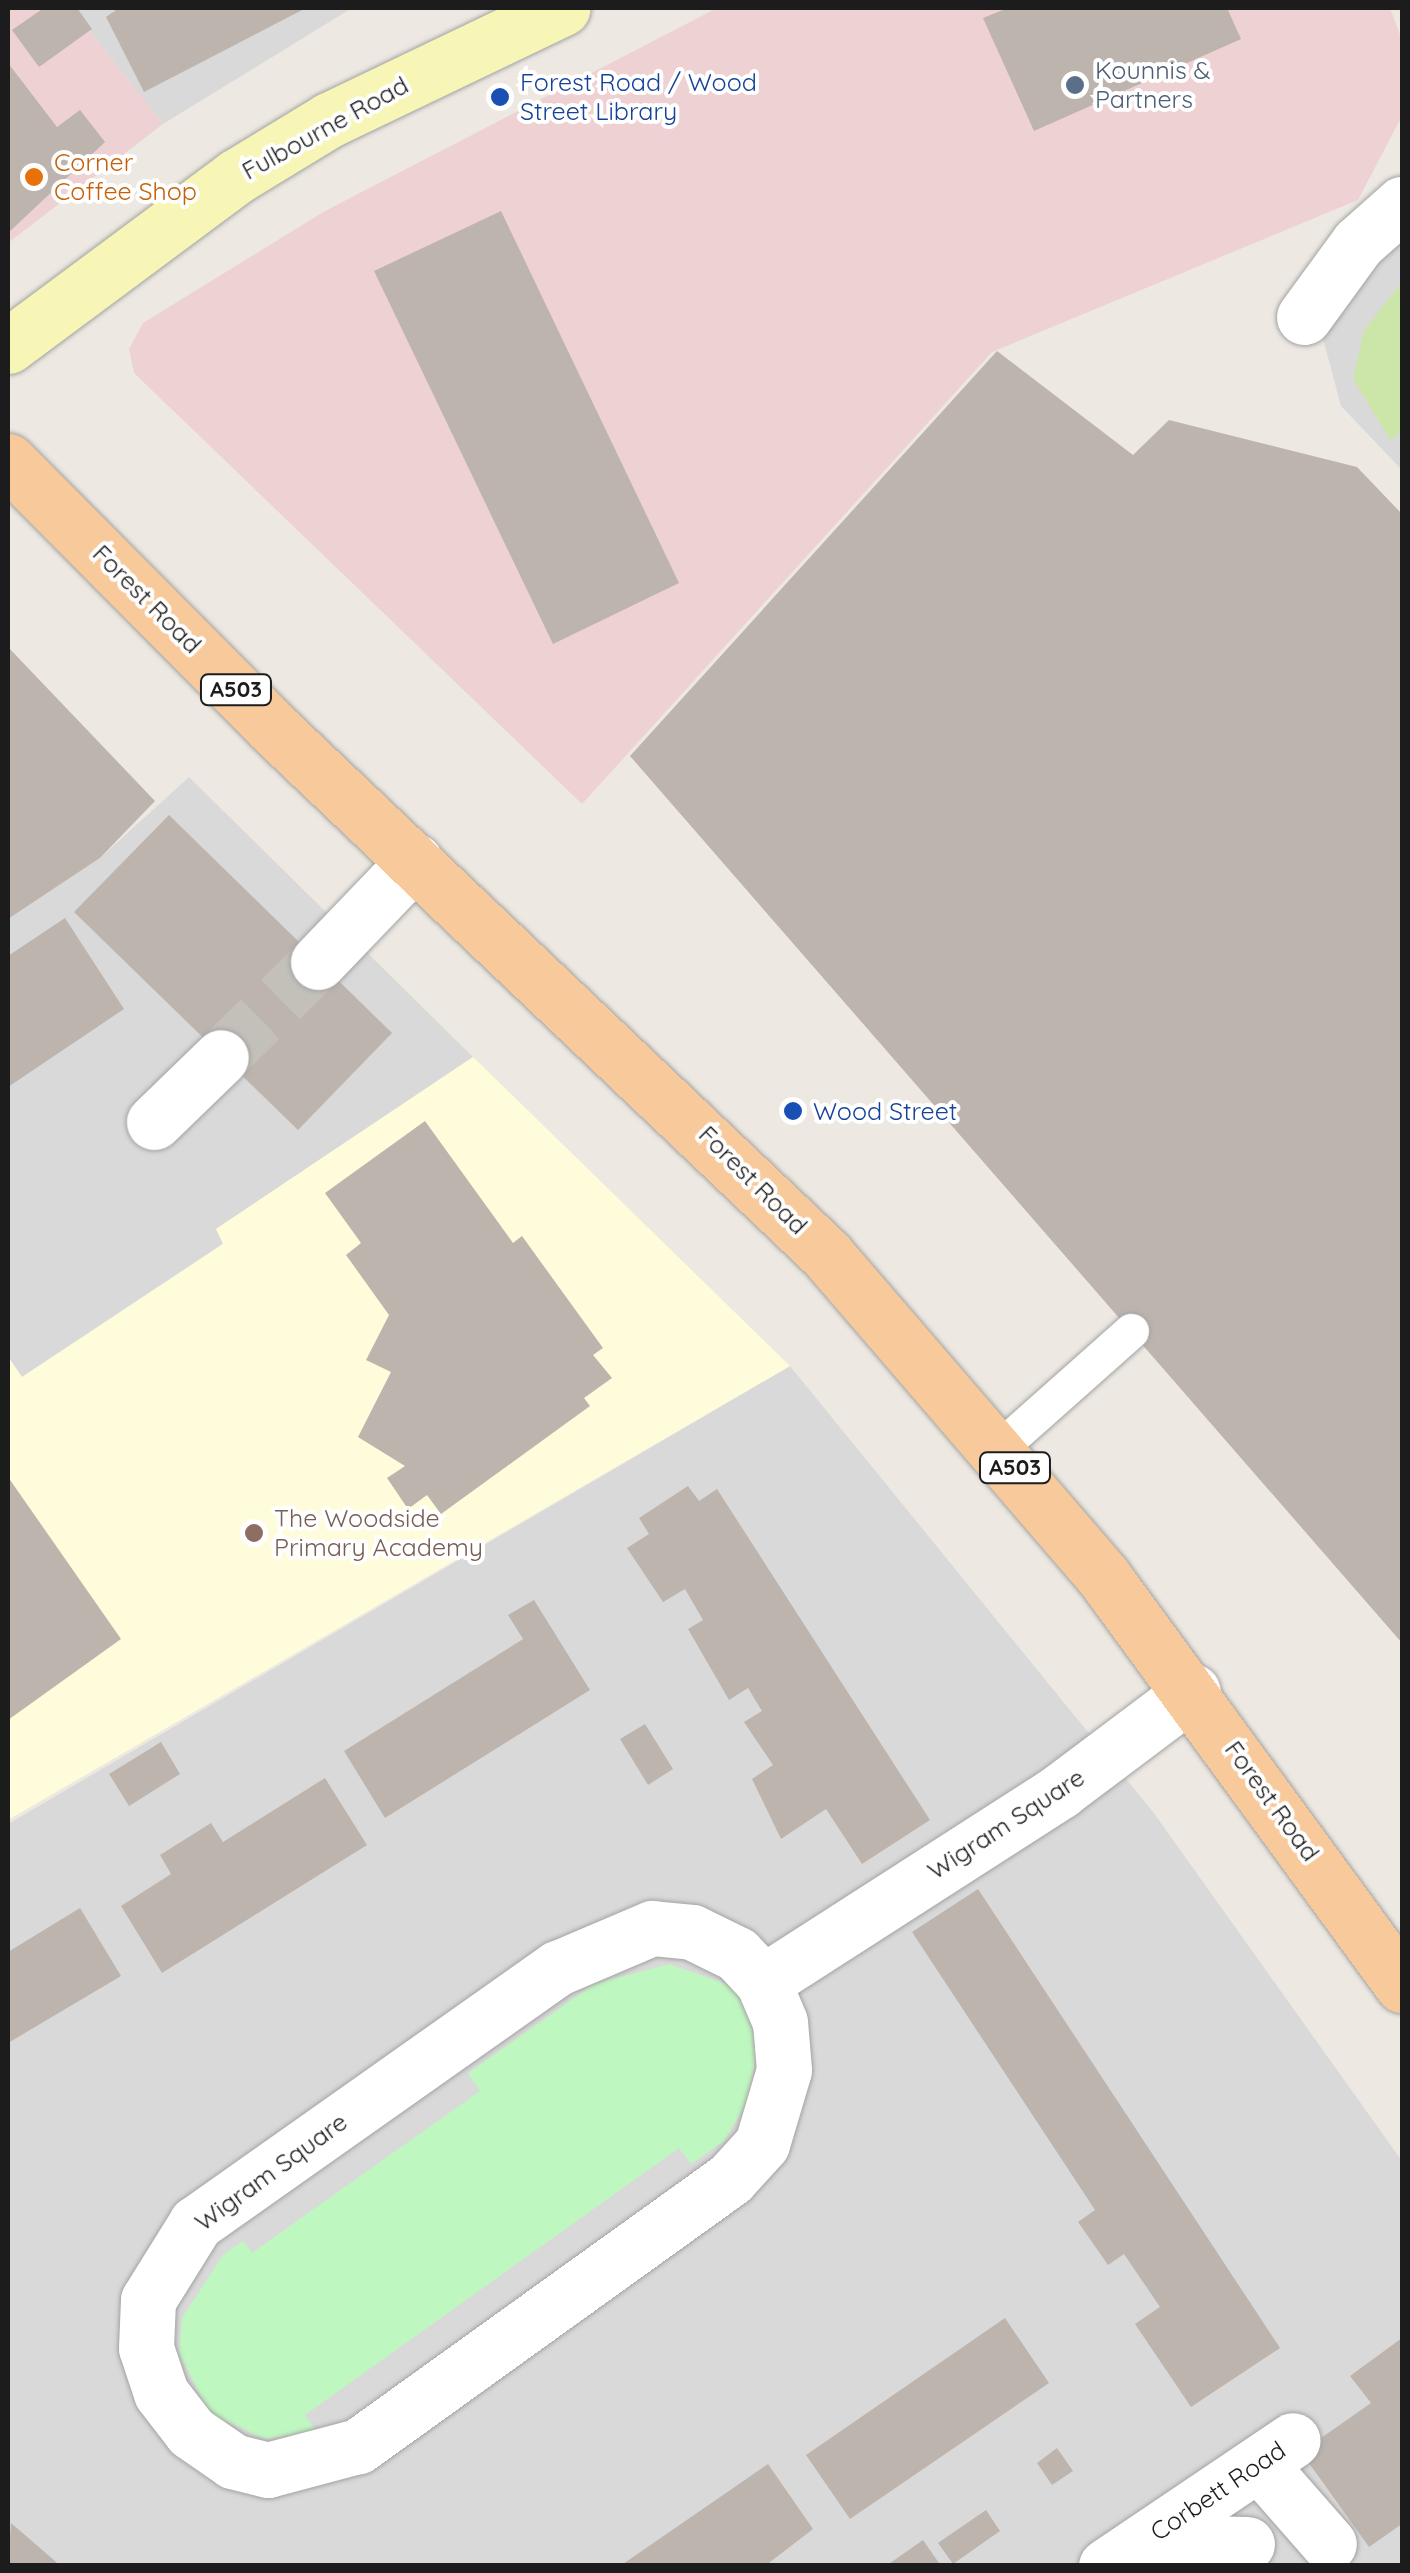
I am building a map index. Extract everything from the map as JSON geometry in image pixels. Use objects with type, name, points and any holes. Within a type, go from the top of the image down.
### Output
[{"type":"main road","name":"Fulbourne Road","points":[[8,346],[237,176],[329,120],[563,8]]},
{"type":"main road","name":"Forest Road","points":[[8,461],[415,861],[741,1165],[998,1449],[1193,1691],[1402,1986]]},
{"type":"street","points":[[1304,317],[1358,243],[1402,204]]},
{"type":"street","points":[[318,962],[415,861]]},
{"type":"street","points":[[154,1122],[220,1057]]},
{"type":"street","name":"Wigram Square","points":[[762,1982],[1060,1792],[1193,1691]]},
{"type":"street","name":"Wigram Square","points":[[652,1928],[692,1932],[737,1954],[762,1982],[780,2022],[784,2070],[762,2144],[730,2179],[358,2446],[268,2470],[233,2461],[191,2432],[161,2392],[146,2348],[148,2300],[166,2259],[196,2223],[558,1968],[608,1939],[652,1928]]},
{"type":"street","name":"Corbett Road","points":[[1125,2554],[1276,2452],[1329,2544]]},
{"type":"street","name":"Corbett Road","points":[[1125,2554],[1247,2544]]},
{"type":"lane","points":[[998,1449],[1131,1331]]},
{"type":"shaded area","points":[[8,8],[71,8],[163,124],[8,243]]},
{"type":"shaded area","points":[[71,8],[352,8],[163,124]]},
{"type":"shaded area","points":[[717,8],[1390,8],[1402,40],[1402,116],[1358,200],[992,352],[582,804],[134,373],[129,349],[143,323],[325,211]]},
{"type":"shaded area","points":[[1402,189],[1402,470],[1341,406],[1309,286]]},
{"type":"shaded area","points":[[189,777],[473,1057],[216,1229],[224,1243],[22,1377],[8,1356],[8,919],[100,858]]},
{"type":"shaded area","name":"The Woodside Primary Academy","points":[[473,1057],[790,1366],[8,1820],[8,1357],[22,1377],[223,1244],[216,1229]]},
{"type":"shaded area","points":[[790,1366],[1153,1812],[1402,2161],[1402,2565],[8,2565],[8,1824]]},
{"type":"green space","points":[[1402,282],[1402,430],[1391,441],[1353,379],[1364,330]]},
{"type":"green space","points":[[669,1964],[735,1987],[745,2001],[757,2050],[747,2102],[724,2141],[691,2164],[679,2148],[305,2415],[316,2431],[265,2439],[209,2413],[179,2353],[182,2318],[223,2255],[243,2241],[252,2253],[480,2091],[468,2073],[594,1984]]},
{"type":"building","points":[[44,8],[77,8],[92,29],[39,67],[12,30]]},
{"type":"building","points":[[119,8],[306,8],[144,92],[106,17]]},
{"type":"building","name":"Kounnis & Partners","points":[[1008,8],[1227,8],[1241,39],[1034,131],[983,18]]},
{"type":"building","name":"Corner Coffee Shop","points":[[8,63],[57,127],[80,110],[105,142],[8,233]]},
{"type":"building","points":[[501,211],[679,583],[553,644],[374,271]]},
{"type":"building","points":[[997,351],[1133,455],[1169,420],[1357,467],[1402,514],[1402,1643],[630,756]]},
{"type":"building","points":[[8,647],[155,801],[100,858],[8,919]]},
{"type":"building","points":[[169,815],[392,1033],[298,1130],[74,912]]},
{"type":"building","points":[[65,918],[124,1009],[8,1087],[8,956]]},
{"type":"building","points":[[425,1121],[513,1243],[522,1236],[603,1348],[593,1355],[612,1378],[584,1398],[590,1406],[441,1514],[427,1495],[408,1509],[387,1478],[405,1466],[358,1437],[391,1372],[366,1360],[389,1315],[346,1255],[361,1243],[325,1193]]},
{"type":"building","points":[[8,1477],[121,1639],[8,1720]]},
{"type":"building","points":[[688,1486],[699,1501],[717,1489],[930,1820],[862,1864],[826,1809],[781,1839],[752,1779],[773,1765],[744,1722],[762,1711],[748,1688],[729,1700],[688,1629],[703,1620],[685,1589],[663,1602],[627,1548],[649,1534],[639,1518]]},
{"type":"building","points":[[534,1600],[590,1690],[385,1818],[344,1751],[523,1639],[508,1615]]},
{"type":"building","points":[[645,1724],[673,1769],[648,1785],[620,1739]]},
{"type":"building","points":[[161,1742],[180,1774],[129,1806],[109,1774]]},
{"type":"building","points":[[325,1778],[367,1845],[162,1973],[121,1906],[171,1874],[160,1855],[211,1823],[223,1842]]},
{"type":"building","points":[[978,1889],[1280,2348],[1191,2407],[1135,2324],[1160,2307],[1124,2254],[1108,2265],[1078,2222],[1095,2210],[912,1932]]},
{"type":"building","points":[[80,1908],[121,1976],[8,2043],[8,1952]]},
{"type":"building","points":[[1005,2318],[1049,2383],[850,2519],[806,2455]]},
{"type":"building","points":[[1402,2338],[1402,2524],[1369,2547],[1301,2452],[1371,2403],[1350,2376]]},
{"type":"building","points":[[1057,2448],[1073,2471],[1052,2485],[1037,2463]]},
{"type":"building","points":[[768,2464],[813,2529],[765,2566],[620,2566]]},
{"type":"building","points":[[986,2510],[1000,2531],[953,2564],[938,2543]]},
{"type":"building","points":[[11,2523],[55,2561],[60,2566],[8,2566]]},
{"type":"building","points":[[923,2540],[941,2566],[886,2566]]},
{"type":"tunnel","points":[[221,1057],[318,962]]},
{"type":"place","name":"Kounnis & Partners","points":[[1075,85]]},
{"type":"place","name":"Forest Road / Wood Street Library","points":[[500,97]]},
{"type":"place","name":"Corner Coffee Shop","points":[[34,177]]},
{"type":"place","name":"Wood Street","points":[[793,1111]]},
{"type":"place","name":"The Woodside Primary Academy","points":[[254,1533]]}]
